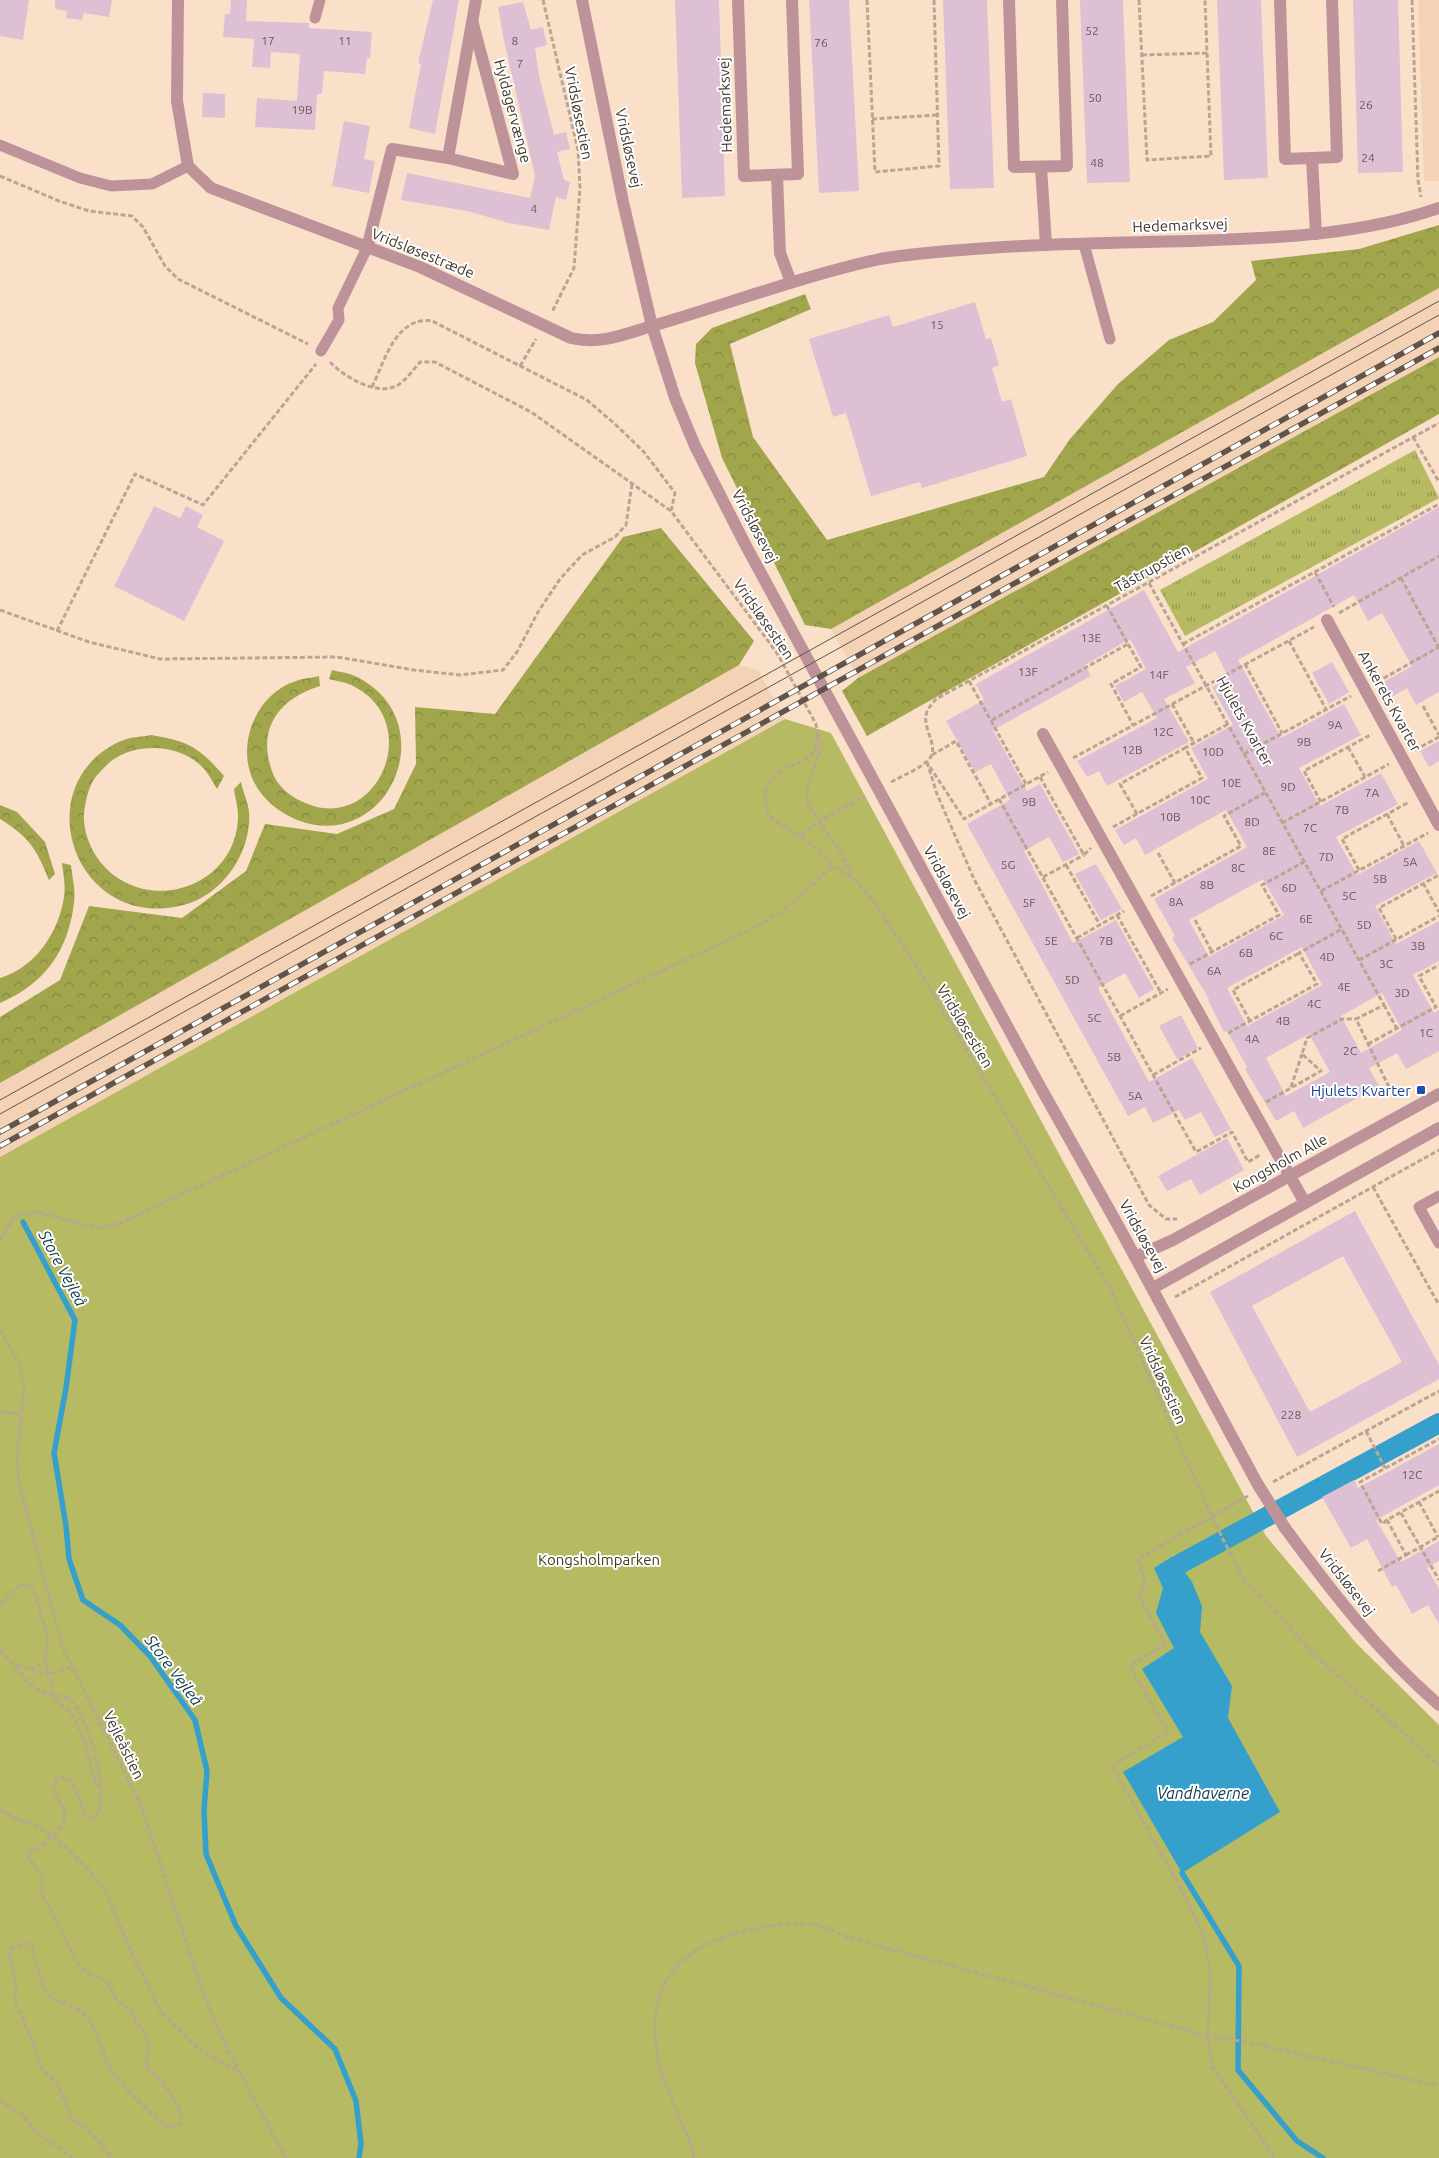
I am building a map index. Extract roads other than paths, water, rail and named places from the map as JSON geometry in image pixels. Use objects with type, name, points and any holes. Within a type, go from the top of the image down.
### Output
[{"type":"street","points":[[178,0],[177,101],[188,166]]},
{"type":"street","name":"Hyldagervænge","points":[[448,158],[476,0]]},
{"type":"street","name":"Vridsløsevej","points":[[582,0],[623,202],[652,326],[675,398],[695,446],[745,544],[1285,1528],[1354,1620],[1420,1689],[1439,1705]]},
{"type":"street","name":"Hedemarksvej","points":[[738,0],[744,176],[798,174],[792,0]]},
{"type":"street","points":[[1009,0],[1014,167],[1067,166],[1062,0]]},
{"type":"street","points":[[1280,0],[1285,159],[1337,157],[1332,0]]},
{"type":"street","name":"Hyldagervænge","points":[[367,248],[392,148],[448,158],[513,174],[472,19]]},
{"type":"street","points":[[1312,158],[1316,234]]},
{"type":"street","name":"Vridsløsestræde","points":[[188,166],[211,188],[420,267],[571,338],[586,341],[602,341],[652,326]]},
{"type":"street","points":[[1041,166],[1046,245]]},
{"type":"street","points":[[778,175],[780,253],[791,282]]},
{"type":"street","name":"Hedemarksvej","points":[[652,326],[791,282],[881,259],[947,251],[1046,245],[1255,238],[1316,234],[1367,227],[1439,208]]},
{"type":"street","name":"Ankerets Kvarter","points":[[1332,617],[1364,688],[1423,795],[1435,828]]},
{"type":"street","points":[[1043,734],[1305,1203]]},
{"type":"street","name":"Kongsholm Alle","points":[[1135,1256],[1173,1240],[1439,1094]]},
{"type":"street","points":[[1153,1288],[1439,1128]]},
{"type":"lane","points":[[315,18],[320,0]]},
{"type":"lane","points":[[0,145],[80,178],[111,186],[152,184],[188,166]]},
{"type":"lane","points":[[1084,244],[1110,339]]},
{"type":"lane","points":[[321,351],[339,320],[338,308],[367,248]]},
{"type":"lane","points":[[1439,1196],[1419,1207],[1439,1243]]},
{"type":"water","name":"Vandhaverne","points":[[1173,1556],[1192,1582],[1202,1606],[1200,1632],[1232,1686],[1228,1718],[1280,1812],[1182,1873],[1123,1772],[1183,1737],[1142,1669],[1174,1648],[1156,1613],[1163,1588],[1154,1568]]},
{"type":"waterway","name":"Store Vejleå","points":[[23,1222],[75,1320],[66,1388],[54,1453],[66,1526],[69,1559],[83,1600],[120,1625],[150,1656],[195,1720],[207,1771],[204,1811],[206,1854],[236,1926],[281,1998],[335,2049],[356,2101],[361,2144],[359,2158]]},
{"type":"waterway","points":[[1180,1564],[1439,1423]]},
{"type":"waterway","points":[[1182,1873],[1239,1966],[1238,2070],[1297,2141],[1323,2158]]},
{"type":"tram line","points":[[0,1100],[1439,301]]},
{"type":"tram line","points":[[0,1114],[1439,315]]},
{"type":"railway","points":[[0,1132],[1439,333]]},
{"type":"railway","points":[[0,1146],[1439,348]]},
{"type":"place","name":"Hjulets Kvarter","points":[[1421,1090]]},
{"type":"park label","name":"Kongsholmparken","points":[[599,1559]]}]
